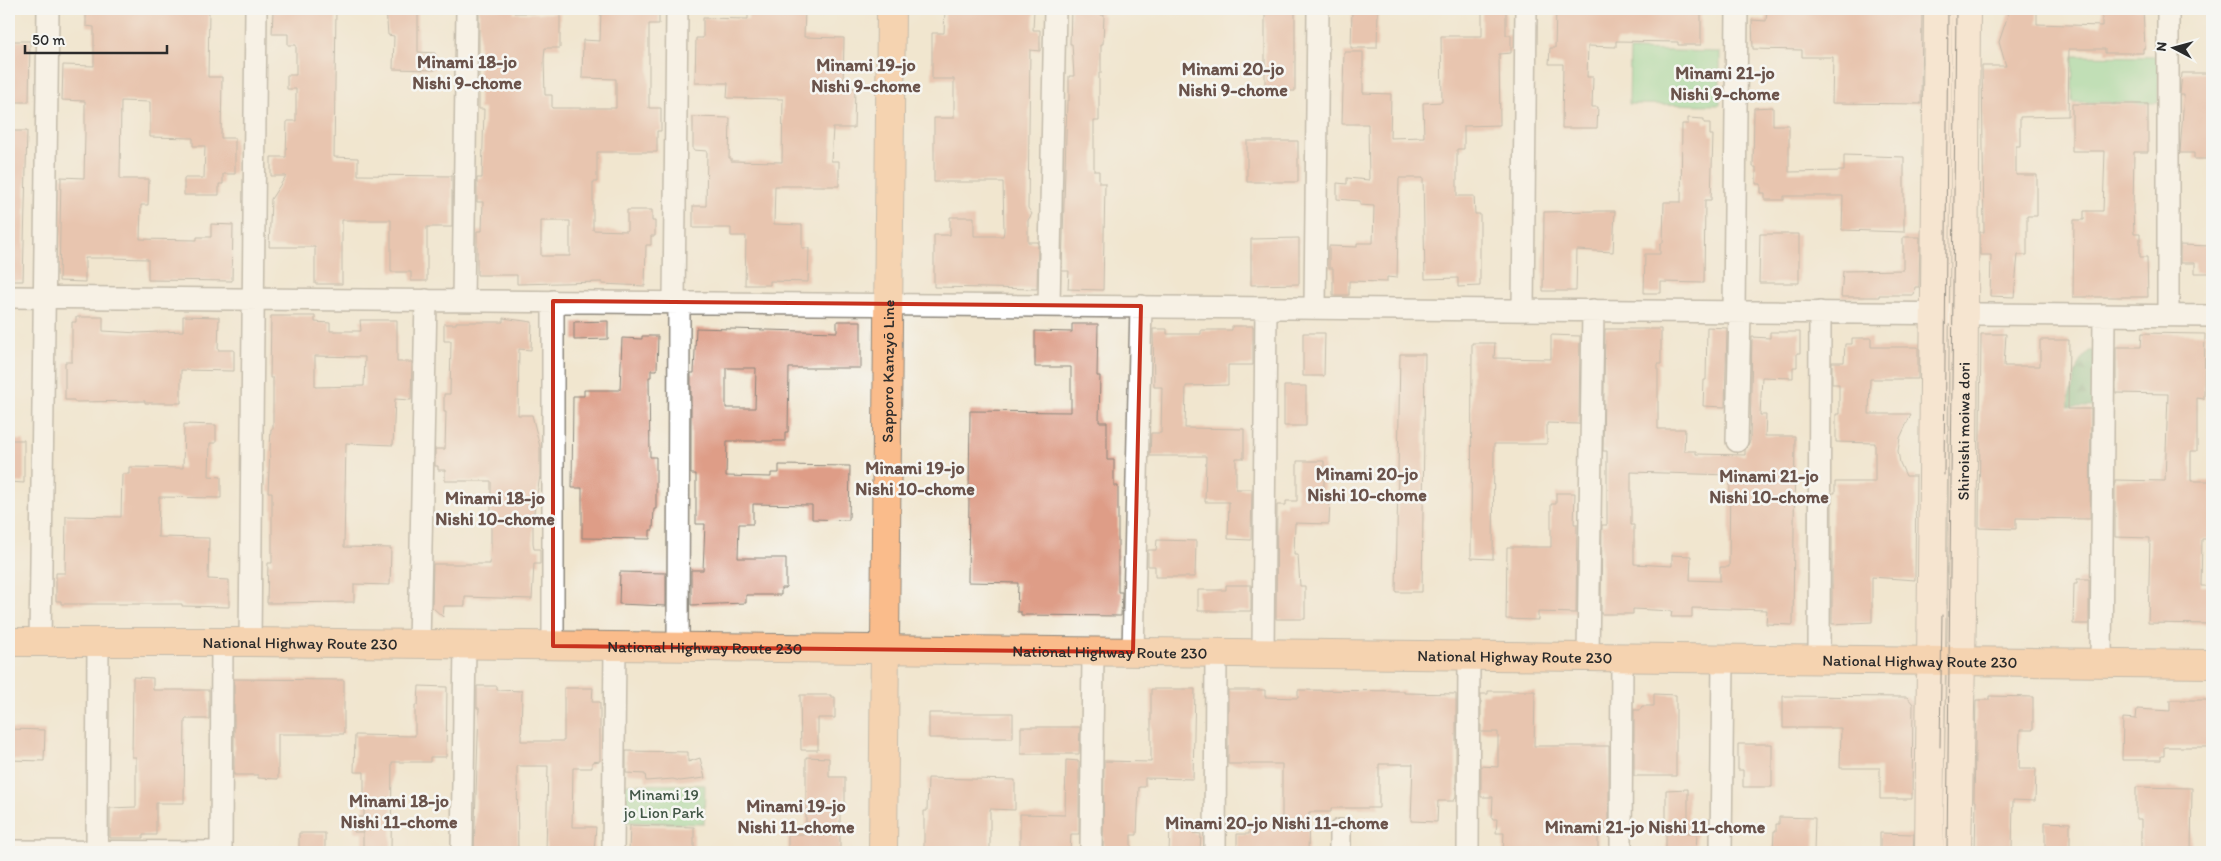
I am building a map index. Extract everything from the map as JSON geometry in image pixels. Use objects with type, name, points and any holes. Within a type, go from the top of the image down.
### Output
[{"type":"main road","name":"Sapporo Kanzyō Line","points":[[883,852],[891,9]]},
{"type":"main road","name":"Shiroishi moiwa dori","points":[[1929,852],[1938,9]]},
{"type":"main road","name":"Shiroishi moiwa dori","points":[[1957,852],[1966,9]]},
{"type":"main road","name":"National Highway Route 230","points":[[9,642],[250,642],[465,646],[2212,664]]},
{"type":"street","points":[[40,642],[48,9]]},
{"type":"street","points":[[250,642],[256,9]]},
{"type":"street","points":[[463,300],[467,9]]},
{"type":"street","points":[[678,9],[678,648]]},
{"type":"street","points":[[1049,306],[1055,9]]},
{"type":"street","points":[[1315,308],[1318,9]]},
{"type":"street","points":[[1522,310],[1526,9]]},
{"type":"street","points":[[1737,9],[1737,441]]},
{"type":"street","points":[[2168,9],[2168,315]]},
{"type":"street","points":[[9,296],[2212,316]]},
{"type":"street","points":[[418,645],[426,300]]},
{"type":"street","points":[[553,301],[553,646]]},
{"type":"street","points":[[1134,652],[1141,306]]},
{"type":"street","points":[[1263,654],[1266,308]]},
{"type":"street","points":[[1588,657],[1593,310]]},
{"type":"street","points":[[1818,660],[1820,312]]},
{"type":"street","points":[[2102,663],[2104,315]]},
{"type":"street","points":[[97,852],[98,642]]},
{"type":"street","points":[[9,851],[221,852],[222,642]]},
{"type":"street","points":[[462,852],[465,646]]},
{"type":"street","points":[[613,852],[615,647]]},
{"type":"street","points":[[1091,852],[1093,652]]},
{"type":"street","points":[[1215,852],[1216,653]]},
{"type":"street","points":[[1468,852],[1469,656]]},
{"type":"street","points":[[1621,852],[1622,657]]},
{"type":"street","points":[[1721,852],[1724,659]]},
{"type":"street","points":[[1340,830],[1340,852]]},
{"type":"highlighted area","points":[[553,301],[1141,306],[1133,652],[553,646]]},
{"type":"green space","points":[[1630,50],[1720,52],[1720,105],[1629,104]]},
{"type":"green space","points":[[2073,56],[2159,57],[2158,103],[2072,102]]},
{"type":"green space","points":[[2089,351],[2097,351],[2096,407],[2038,407],[2038,397],[2069,397],[2080,362]]},
{"type":"green space","name":"Minami 19 jo Lion Park","points":[[623,784],[705,785],[704,824],[623,822]]},
{"type":"building","points":[[86,9],[209,9],[208,77],[222,77],[221,138],[235,138],[235,174],[223,174],[223,184],[219,184],[219,195],[184,195],[184,178],[204,178],[205,146],[193,146],[193,138],[150,137],[150,102],[121,101],[120,179],[149,179],[148,205],[141,205],[140,239],[197,240],[197,237],[211,237],[211,224],[233,225],[232,281],[148,280],[148,259],[85,258],[85,282],[59,281],[61,177],[84,178],[85,133],[85,101],[62,100],[63,65],[94,66],[94,27],[86,26]]},
{"type":"building","points":[[281,9],[336,9],[334,157],[358,158],[358,175],[452,176],[452,227],[427,227],[427,281],[411,281],[411,272],[391,272],[391,220],[342,220],[342,284],[315,284],[315,247],[269,247],[271,199],[286,176],[271,176],[271,157],[286,157],[287,121],[296,121],[296,89],[287,89],[287,75],[296,75],[296,45],[288,45],[288,34],[272,34],[273,11],[281,12]]},
{"type":"building","points":[[386,9],[418,9],[418,52],[435,53],[435,70],[393,69],[394,36],[388,35]]},
{"type":"building","points":[[479,9],[514,9],[514,13],[560,13],[560,48],[545,48],[544,59],[545,95],[552,95],[552,108],[616,108],[616,79],[582,78],[583,40],[600,41],[601,9],[659,9],[659,24],[649,24],[649,108],[661,108],[661,131],[657,131],[657,152],[597,152],[597,182],[593,182],[593,230],[627,231],[627,210],[652,210],[652,221],[655,221],[655,236],[651,236],[651,245],[646,245],[645,286],[602,284],[602,282],[517,284],[517,275],[477,275],[477,231],[482,231],[483,202],[477,202],[477,178],[482,178],[484,109],[479,109]],"holes":[[[541,221],[570,221],[570,256],[541,256]]]},
{"type":"building","points":[[784,9],[805,9],[804,37],[844,38],[843,88],[855,88],[854,128],[833,128],[831,161],[839,161],[839,186],[775,186],[774,224],[802,225],[802,248],[809,248],[808,282],[770,281],[770,285],[745,285],[746,236],[731,236],[731,228],[693,228],[693,206],[706,206],[707,151],[693,150],[693,117],[730,118],[729,158],[731,158],[731,161],[782,162],[783,99],[727,98],[728,83],[695,83],[696,38],[703,38],[703,18],[748,19],[748,11],[783,11]]},
{"type":"building","points":[[945,9],[1034,9],[1033,30],[1040,30],[1040,51],[1030,50],[1028,208],[1032,214],[1028,220],[1028,242],[1038,242],[1037,289],[934,287],[934,235],[950,235],[950,217],[974,217],[974,236],[1003,236],[1004,231],[1003,182],[934,182],[934,118],[954,118],[954,79],[932,79],[932,33],[944,33]]},
{"type":"building","points":[[1071,9],[1101,9],[1101,15],[1104,15],[1101,73],[1099,73],[1099,121],[1094,121],[1094,171],[1099,171],[1099,183],[1105,183],[1103,290],[1068,289],[1069,271],[1062,271],[1067,101],[1069,101],[1069,76],[1074,76],[1072,44],[1070,44]]},
{"type":"building","points":[[1265,9],[1295,9],[1295,91],[1265,91]]},
{"type":"building","points":[[1352,9],[1378,10],[1377,48],[1351,48]]},
{"type":"building","points":[[1482,9],[1506,9],[1506,35],[1511,35],[1511,53],[1499,54],[1500,125],[1464,126],[1464,149],[1457,149],[1457,196],[1474,196],[1475,214],[1480,214],[1480,286],[1458,287],[1458,278],[1425,279],[1423,178],[1399,178],[1397,278],[1387,277],[1387,282],[1349,281],[1349,295],[1333,295],[1333,268],[1329,268],[1329,246],[1357,247],[1357,243],[1373,243],[1374,206],[1360,205],[1360,201],[1337,199],[1337,183],[1347,184],[1347,178],[1369,180],[1368,124],[1342,124],[1344,52],[1363,52],[1363,93],[1391,94],[1390,138],[1424,137],[1423,103],[1442,102],[1441,36],[1482,36]]},
{"type":"building","points":[[1556,9],[1670,9],[1670,12],[1701,12],[1701,45],[1678,45],[1678,42],[1616,41],[1616,47],[1588,46],[1587,77],[1593,77],[1592,107],[1598,107],[1597,128],[1562,128],[1563,64],[1549,64],[1550,48],[1555,48]]},
{"type":"building","points":[[1767,9],[1922,9],[1921,104],[1832,103],[1833,57],[1802,57],[1802,50],[1753,49],[1752,20],[1766,21]]},
{"type":"building","points":[[2010,9],[2037,9],[2037,24],[2102,26],[2102,9],[2143,9],[2145,48],[2143,48],[2143,53],[2105,53],[2105,49],[2069,49],[2068,116],[2020,117],[2020,146],[2016,146],[2016,175],[2037,175],[2037,216],[2027,216],[2027,255],[2018,255],[2014,297],[1990,296],[1991,255],[1980,255],[1980,232],[1984,232],[1982,66],[2006,66],[1999,42]]},
{"type":"building","points":[[9,41],[30,41],[29,102],[9,102]]},
{"type":"building","points":[[2182,73],[2210,73],[2209,111],[2212,111],[2210,159],[2194,159],[2194,153],[2180,153],[2184,95],[2180,95]]},
{"type":"building","points":[[2072,104],[2148,104],[2148,152],[2134,152],[2133,208],[2134,234],[2140,234],[2140,257],[2147,257],[2148,297],[2073,297],[2074,220],[2084,220],[2084,211],[2103,211],[2105,151],[2072,151]]},
{"type":"building","points":[[1773,107],[1773,125],[1789,125],[1789,172],[1844,171],[1844,155],[1904,157],[1904,232],[1842,230],[1843,196],[1784,196],[1784,200],[1765,200],[1765,193],[1761,193],[1761,184],[1756,184],[1756,167],[1753,167],[1754,108]]},
{"type":"building","points":[[1688,118],[1704,119],[1704,123],[1710,123],[1710,135],[1713,135],[1711,200],[1705,200],[1704,283],[1661,282],[1661,293],[1644,293],[1645,254],[1660,254],[1660,245],[1663,243],[1664,202],[1681,202],[1682,124],[1688,124]]},
{"type":"building","points":[[9,131],[27,131],[23,281],[9,281]]},
{"type":"building","points":[[1247,141],[1298,141],[1298,182],[1247,182]]},
{"type":"building","points":[[1615,211],[1613,252],[1577,250],[1576,291],[1543,291],[1544,212]]},
{"type":"building","points":[[1760,234],[1799,234],[1799,283],[1759,283]]},
{"type":"building","points":[[1903,237],[1920,237],[1919,287],[1915,287],[1914,295],[1841,297],[1843,271],[1903,270]]},
{"type":"building","points":[[1299,238],[1299,284],[1251,285],[1251,239]]},
{"type":"building","points":[[2180,245],[2212,246],[2212,273],[2195,273],[2195,263],[2180,263]]},
{"type":"building","points":[[183,316],[219,317],[218,350],[234,350],[234,371],[181,370],[181,403],[145,403],[145,401],[74,402],[74,400],[65,400],[65,362],[72,362],[72,322],[76,322],[76,317],[103,317],[103,331],[138,333],[183,331]]},
{"type":"building","points":[[271,316],[315,316],[315,322],[330,323],[330,331],[361,331],[360,320],[397,320],[397,362],[412,362],[411,400],[395,399],[393,445],[346,443],[344,547],[391,548],[390,585],[354,584],[354,602],[267,603],[268,563],[272,563],[272,492],[268,492],[271,429],[273,429],[273,378],[270,378]],"holes":[[[315,356],[365,357],[364,386],[315,387]]]},
{"type":"building","points":[[503,318],[532,322],[531,350],[519,349],[518,415],[532,415],[540,447],[540,476],[533,518],[533,543],[534,549],[540,549],[540,564],[534,564],[532,599],[465,597],[465,606],[444,606],[443,617],[432,607],[433,564],[490,564],[491,547],[491,481],[445,481],[445,470],[438,470],[438,466],[435,466],[435,449],[445,449],[446,412],[444,412],[444,394],[450,394],[451,341],[444,341],[444,324],[456,324],[456,322],[503,322]]},
{"type":"building","points":[[608,321],[608,339],[574,340],[574,322]]},
{"type":"building","points":[[837,321],[861,321],[861,368],[789,368],[788,432],[785,432],[785,441],[727,441],[726,476],[771,477],[771,473],[779,473],[779,465],[850,466],[849,520],[812,519],[812,505],[753,504],[753,524],[739,524],[738,558],[786,558],[786,588],[781,588],[781,595],[746,595],[746,603],[691,605],[691,570],[703,570],[705,524],[696,524],[696,474],[691,474],[691,373],[694,373],[696,328],[837,332]],"holes":[[[726,368],[756,368],[755,408],[726,408]]]},
{"type":"building","points":[[1072,324],[1098,324],[1097,376],[1100,376],[1099,422],[1107,422],[1107,460],[1114,460],[1114,486],[1118,486],[1118,592],[1122,592],[1121,616],[1021,615],[1021,612],[1017,612],[1018,583],[968,582],[970,411],[1071,412],[1071,367],[1035,367],[1035,331],[1072,332]]},
{"type":"building","points":[[1232,326],[1253,326],[1253,365],[1228,365],[1228,385],[1186,386],[1185,428],[1244,429],[1244,458],[1236,458],[1236,489],[1252,489],[1251,540],[1228,539],[1229,502],[1205,502],[1206,456],[1150,456],[1151,433],[1161,433],[1162,387],[1154,387],[1153,329],[1167,329],[1167,334],[1201,334],[1201,330],[1232,330]]},
{"type":"building","points":[[1707,327],[1727,328],[1725,407],[1703,406],[1704,380],[1706,380]]},
{"type":"building","points":[[1605,329],[1661,329],[1661,364],[1658,364],[1658,429],[1685,429],[1684,451],[1696,451],[1696,454],[1745,455],[1745,450],[1750,441],[1752,337],[1770,338],[1770,332],[1800,332],[1800,353],[1797,353],[1797,367],[1793,367],[1793,378],[1762,377],[1760,415],[1766,415],[1765,436],[1795,436],[1793,625],[1766,624],[1767,610],[1692,608],[1692,617],[1671,617],[1672,611],[1633,609],[1633,614],[1601,614],[1602,525],[1607,525],[1607,451],[1603,451]],"holes":[[[1631,472],[1730,475],[1729,567],[1720,567],[1720,581],[1690,580],[1691,556],[1672,555],[1672,566],[1634,564],[1634,525],[1631,525]]]},
{"type":"building","points":[[1303,333],[1325,333],[1324,376],[1303,376]]},
{"type":"building","points":[[2142,333],[2205,334],[2204,399],[2197,398],[2197,451],[2191,451],[2191,481],[2212,481],[2212,539],[2202,539],[2201,586],[2212,586],[2212,624],[2148,623],[2150,538],[2115,537],[2115,480],[2165,481],[2168,394],[2116,393],[2116,347],[2141,347]]},
{"type":"building","points":[[1981,334],[2006,334],[2004,366],[2040,366],[2040,340],[2069,340],[2068,409],[2091,409],[2090,519],[2016,518],[2016,529],[1979,528]]},
{"type":"building","points":[[1551,335],[1580,336],[1579,424],[1547,423],[1547,444],[1494,444],[1493,559],[1471,558],[1472,343],[1495,343],[1494,358],[1551,359]]},
{"type":"building","points":[[642,336],[658,336],[657,370],[651,370],[651,377],[649,377],[650,457],[656,457],[656,509],[654,509],[653,530],[650,530],[650,539],[582,538],[582,488],[572,488],[573,396],[584,396],[584,390],[620,390],[622,338],[642,339]]},
{"type":"building","points":[[1852,338],[1871,338],[1871,347],[1918,347],[1918,379],[1870,379],[1869,414],[1911,414],[1900,438],[1898,451],[1900,463],[1906,476],[1916,476],[1915,580],[1872,577],[1872,622],[1832,624],[1832,493],[1835,493],[1835,482],[1875,482],[1875,443],[1836,442],[1836,414],[1839,414],[1839,384],[1832,384],[1832,362],[1844,362],[1845,344],[1852,344]]},
{"type":"building","points":[[1400,354],[1425,354],[1422,592],[1396,592]]},
{"type":"building","points":[[1284,386],[1306,386],[1306,426],[1284,426]]},
{"type":"building","points":[[184,424],[216,425],[216,443],[210,443],[209,476],[221,477],[221,498],[159,497],[158,537],[209,538],[208,579],[229,580],[229,607],[182,606],[182,604],[61,604],[61,601],[56,601],[56,573],[65,573],[66,516],[121,517],[122,474],[129,474],[129,467],[183,468]]},
{"type":"building","points":[[9,440],[24,440],[24,483],[9,482]]},
{"type":"building","points":[[1297,461],[1324,461],[1324,497],[1330,497],[1329,524],[1295,523],[1294,555],[1298,555],[1300,586],[1305,586],[1305,619],[1276,619],[1277,505],[1286,505],[1286,501],[1297,501]]},
{"type":"building","points":[[1556,493],[1575,493],[1574,524],[1577,524],[1576,613],[1538,612],[1538,620],[1506,619],[1507,547],[1551,547],[1551,504],[1556,504]]},
{"type":"building","points":[[1157,540],[1196,541],[1195,577],[1155,577],[1155,566],[1148,566],[1148,550],[1156,550]]},
{"type":"building","points":[[620,572],[666,573],[666,606],[619,604]]},
{"type":"building","points":[[2077,579],[2089,579],[2089,624],[2073,624],[2074,584],[2077,584]]},
{"type":"building","points":[[1226,585],[1251,585],[1251,611],[1198,611],[1198,590],[1226,590]]},
{"type":"building","points":[[133,677],[153,678],[153,690],[209,690],[209,719],[185,719],[184,803],[156,803],[156,835],[143,835],[143,838],[110,838],[110,808],[136,807],[136,757],[132,757]]},
{"type":"building","points":[[234,679],[344,680],[344,734],[278,734],[278,779],[258,778],[258,775],[234,775]]},
{"type":"building","points":[[419,686],[447,687],[446,757],[430,757],[430,762],[392,762],[391,852],[363,852],[363,832],[354,832],[354,817],[364,817],[364,772],[354,772],[355,735],[415,736],[415,705],[418,705]]},
{"type":"building","points":[[477,686],[497,686],[497,690],[522,691],[521,741],[564,741],[564,688],[593,688],[592,702],[600,702],[600,761],[592,762],[592,768],[573,768],[572,827],[596,827],[594,852],[546,852],[548,766],[517,766],[518,852],[474,852],[479,708],[477,708]]},
{"type":"building","points":[[1151,689],[1195,689],[1193,779],[1145,778],[1145,787],[1139,787],[1137,835],[1131,835],[1131,852],[1103,852],[1104,761],[1151,762]]},
{"type":"building","points":[[1228,690],[1265,690],[1265,697],[1298,698],[1298,690],[1404,691],[1404,693],[1456,694],[1456,796],[1454,801],[1438,801],[1437,822],[1411,821],[1413,764],[1379,764],[1379,808],[1331,808],[1331,812],[1309,812],[1308,852],[1237,852],[1237,834],[1249,834],[1249,828],[1270,828],[1270,821],[1282,821],[1282,764],[1228,764]]},
{"type":"building","points":[[1488,691],[1535,691],[1534,746],[1609,746],[1609,827],[1598,827],[1598,852],[1503,852],[1504,833],[1496,833],[1497,819],[1492,819],[1493,797],[1481,797],[1481,766],[1498,767],[1498,732],[1481,732],[1481,694],[1488,694]]},
{"type":"building","points":[[1654,694],[1676,695],[1676,776],[1634,776],[1634,710],[1640,710],[1642,706],[1654,706]]},
{"type":"building","points":[[800,695],[831,695],[831,697],[835,697],[835,718],[818,718],[818,750],[801,750]]},
{"type":"building","points":[[1783,696],[1907,697],[1913,704],[1912,799],[1880,799],[1880,768],[1840,768],[1841,728],[1783,728]]},
{"type":"building","points":[[1989,696],[2033,697],[2033,730],[2020,730],[2019,769],[2036,769],[2035,801],[2013,800],[2012,852],[1975,852],[1976,700],[1989,700]]},
{"type":"building","points":[[2170,700],[2207,700],[2207,702],[2212,702],[2212,747],[2164,747],[2164,756],[2161,756],[2161,760],[2122,760],[2123,718],[2136,719],[2137,709],[2170,711]]},
{"type":"building","points":[[929,713],[1013,713],[1013,738],[929,738]]},
{"type":"building","points":[[1021,727],[1080,727],[1079,754],[1021,754]]},
{"type":"building","points":[[9,729],[45,730],[44,761],[9,760]]},
{"type":"building","points":[[1738,744],[1772,744],[1772,787],[1743,787],[1743,770],[1738,770]]},
{"type":"building","points":[[626,751],[688,752],[688,762],[700,758],[705,778],[680,781],[673,779],[646,781],[645,774],[626,773]]},
{"type":"building","points":[[806,757],[829,758],[829,777],[845,777],[845,809],[840,808],[840,852],[788,852],[788,834],[806,834]]},
{"type":"building","points":[[1066,760],[1079,761],[1079,834],[1071,834],[1070,852],[1020,852],[1020,814],[1065,815]]},
{"type":"building","points":[[928,778],[1015,780],[1015,810],[990,809],[990,852],[924,852],[924,811],[927,811]]},
{"type":"building","points":[[2136,787],[2192,788],[2191,852],[2141,850],[2141,819],[2136,819]]},
{"type":"building","points":[[1688,789],[1688,833],[1697,833],[1696,852],[1666,852],[1666,790]]},
{"type":"building","points":[[1779,817],[1815,818],[1814,852],[1773,852],[1774,831],[1776,831],[1776,824],[1779,824]]},
{"type":"building","points":[[2045,822],[2070,823],[2070,852],[2045,852]]},
{"type":"building","points":[[630,825],[694,827],[694,852],[629,852]]},
{"type":"building","points":[[1170,828],[1193,830],[1193,833],[1201,834],[1200,852],[1169,852]]},
{"type":"building","points":[[299,833],[325,833],[325,852],[299,852]]},
{"type":"building","points":[[1880,833],[1914,834],[1913,852],[1880,852]]},
{"type":"tram line","points":[[1944,475],[1948,9]]},
{"type":"tram line","points":[[1947,852],[1956,9]]},
{"type":"tram line","points":[[1940,747],[1942,615]]},
{"type":"district","name":"Minami 18-jo Nishi 9-chome","points":[[467,72]]},
{"type":"district","name":"Minami 19-jo Nishi 9-chome","points":[[866,75]]},
{"type":"district","name":"Minami 20-jo Nishi 9-chome","points":[[1233,79]]},
{"type":"district","name":"Minami 21-jo Nishi 9-chome","points":[[1725,83]]},
{"type":"district","name":"Minami 19-jo Nishi 10-chome","points":[[915,478]]},
{"type":"district","name":"Minami 20-jo Nishi 10-chome","points":[[1367,484]]},
{"type":"district","name":"Minami 21-jo Nishi 10-chome","points":[[1769,486]]},
{"type":"district","name":"Minami 18-jo Nishi 10-chome","points":[[495,508]]},
{"type":"district","name":"Minami 18-jo Nishi 11-chome","points":[[399,811]]},
{"type":"district","name":"Minami 19-jo Nishi 11-chome","points":[[796,816]]},
{"type":"district","name":"Minami 20-jo Nishi 11-chome","points":[[1277,823]]},
{"type":"district","name":"Minami 21-jo Nishi 11-chome","points":[[1655,827]]}]
